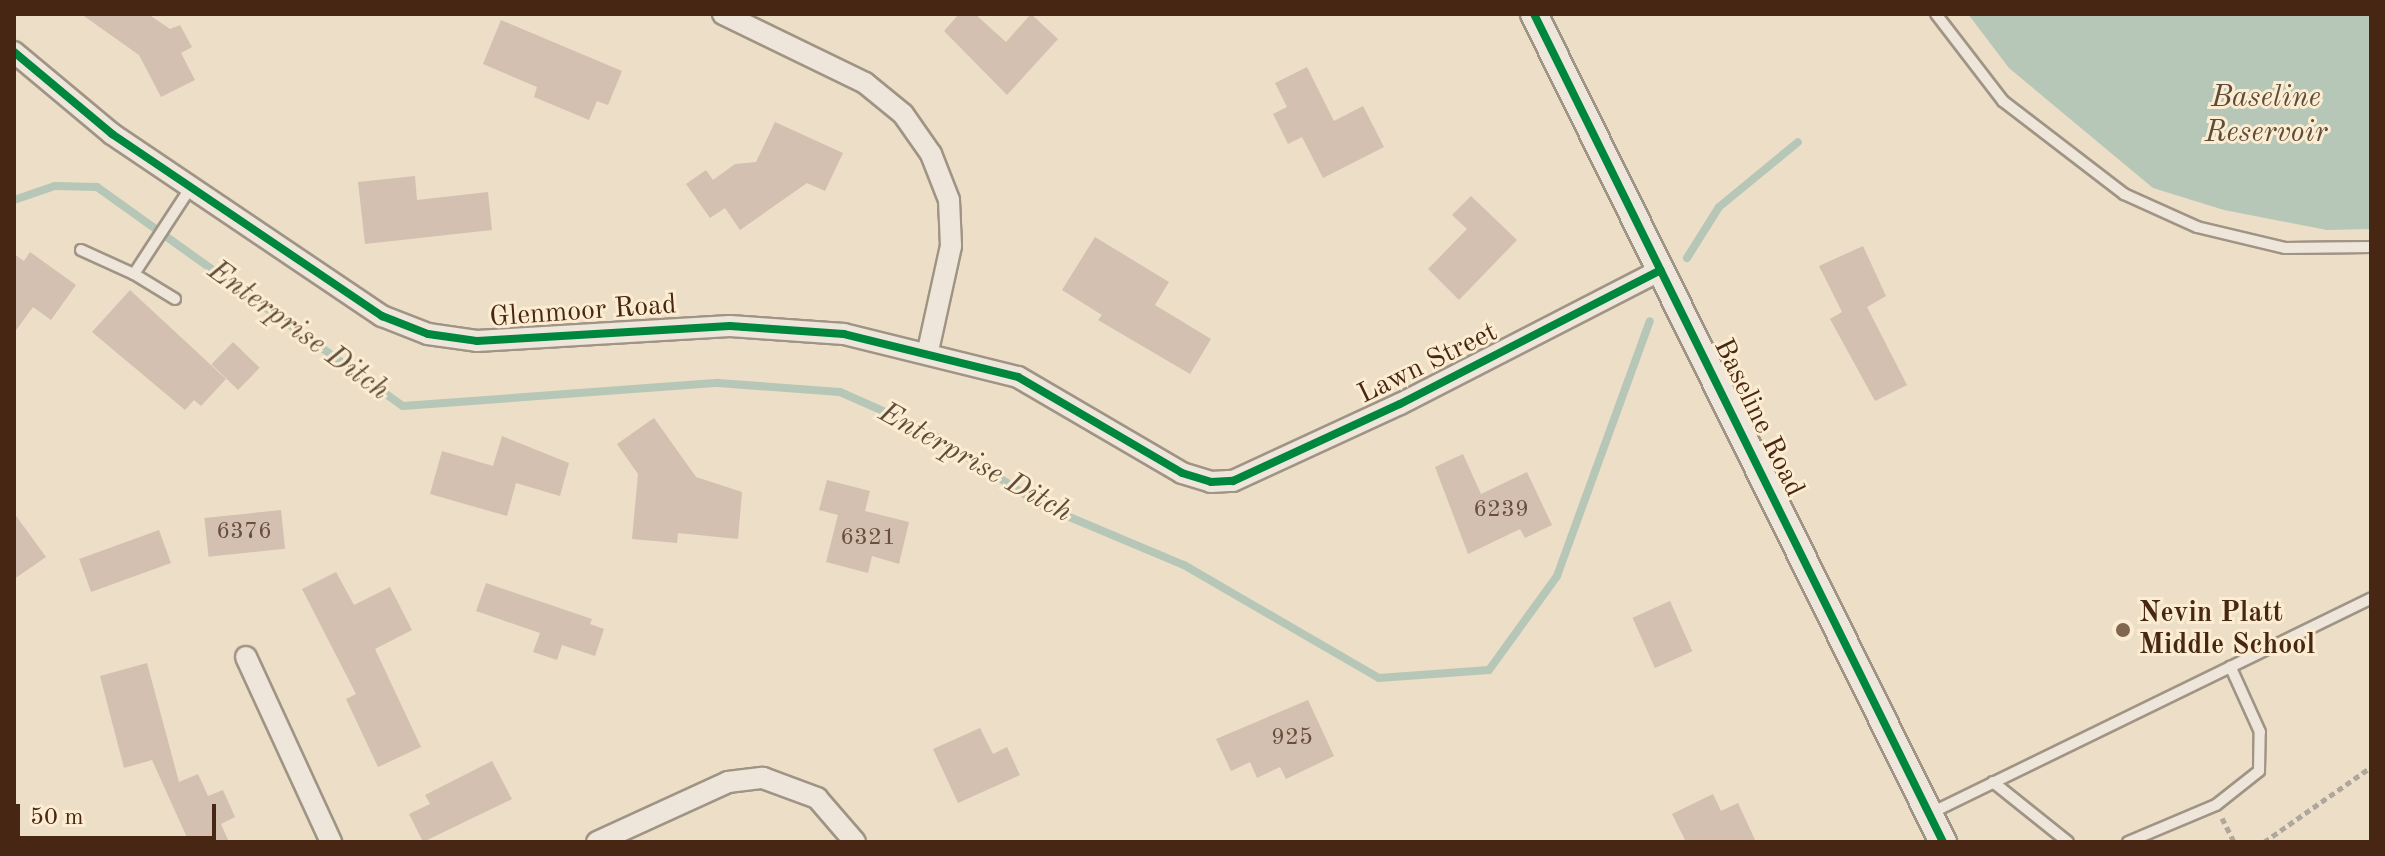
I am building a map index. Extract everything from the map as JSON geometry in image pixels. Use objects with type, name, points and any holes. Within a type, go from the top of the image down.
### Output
[{"type":"street","points":[[723,14],[865,83],[903,114],[931,154],[949,200],[951,246],[928,351]]},
{"type":"street","name":"Baseline Road","points":[[1534,14],[1943,842]]},
{"type":"street","name":"Glenmoor Road","points":[[14,52],[44,82],[191,187],[382,316],[428,334],[477,341],[730,326],[844,334],[928,351],[1018,377],[1182,473],[1211,482]]},
{"type":"street","name":"Lawn Street","points":[[1211,482],[1233,481],[1400,404],[1661,270]]},
{"type":"street","points":[[246,657],[331,842]]},
{"type":"street","points":[[597,842],[728,782],[763,778],[797,786],[855,842]]},
{"type":"lane","points":[[1936,14],[2003,101],[2124,194],[2197,227],[2285,248],[2371,247]]},
{"type":"lane","points":[[134,274],[191,187]]},
{"type":"lane","points":[[81,250],[134,274],[175,299]]},
{"type":"lane","points":[[1929,814],[2371,598]]},
{"type":"lane","points":[[2128,842],[2216,805],[2259,771],[2260,732],[2230,666]]},
{"type":"lane","points":[[1993,782],[2068,842]]},
{"type":"path","points":[[2264,842],[2371,767]]},
{"type":"water","name":"Baseline Reservoir","points":[[1968,14],[2371,14],[2371,229],[2327,230],[2224,210],[2153,188],[2009,68]]},
{"type":"building","points":[[81,14],[148,14],[170,29],[180,25],[192,47],[181,53],[195,80],[161,97],[139,55]]},
{"type":"building","points":[[959,14],[975,14],[1006,42],[1031,14],[1058,39],[1007,95],[944,31]]},
{"type":"building","points":[[501,20],[622,71],[608,105],[597,101],[589,120],[534,97],[537,87],[483,64]]},
{"type":"building","points":[[1307,67],[1334,121],[1363,106],[1384,147],[1323,178],[1302,137],[1288,144],[1273,114],[1287,107],[1275,83]]},
{"type":"building","points":[[775,122],[843,153],[825,191],[807,183],[740,230],[725,208],[710,218],[686,184],[706,170],[713,180],[735,164],[756,162]]},
{"type":"building","points":[[415,176],[417,200],[488,192],[492,230],[365,244],[358,182]]},
{"type":"building","points":[[1471,196],[1517,240],[1459,300],[1428,269],[1467,229],[1452,215]]},
{"type":"building","points":[[1095,237],[1169,282],[1155,305],[1211,339],[1190,374],[1098,320],[1102,315],[1062,290]]},
{"type":"building","points":[[1863,246],[1886,296],[1867,307],[1907,385],[1875,401],[1830,319],[1842,312],[1819,266]]},
{"type":"building","points":[[30,252],[76,285],[51,320],[33,307],[14,333],[14,254],[24,261]]},
{"type":"building","points":[[130,290],[226,379],[201,406],[194,400],[185,410],[92,332]]},
{"type":"building","points":[[233,342],[260,368],[238,390],[211,364]]},
{"type":"building","points":[[654,418],[696,477],[742,492],[738,539],[678,533],[677,543],[632,539],[638,474],[617,444]]},
{"type":"building","points":[[502,436],[569,463],[560,496],[516,483],[507,516],[430,494],[442,451],[493,466]]},
{"type":"building","points":[[1463,454],[1481,494],[1527,472],[1552,525],[1525,538],[1520,529],[1468,554],[1435,467]]},
{"type":"building","points":[[827,480],[870,491],[865,511],[909,522],[899,564],[872,556],[868,573],[826,562],[838,515],[819,510]]},
{"type":"building","points":[[281,510],[285,549],[208,557],[204,518]]},
{"type":"building","points":[[14,513],[46,557],[14,579]]},
{"type":"building","points":[[159,530],[171,563],[91,592],[79,559]]},
{"type":"building","points":[[336,572],[354,605],[390,587],[412,630],[375,649],[421,747],[378,767],[346,699],[356,694],[302,589]]},
{"type":"building","points":[[486,583],[592,619],[590,624],[604,629],[595,656],[562,645],[557,660],[533,652],[540,633],[476,611]]},
{"type":"building","points":[[1670,601],[1692,651],[1655,668],[1633,618]]},
{"type":"building","points":[[147,663],[179,782],[198,774],[208,796],[223,790],[235,817],[221,824],[229,842],[189,842],[152,760],[124,768],[100,676]]},
{"type":"building","points":[[1308,700],[1334,756],[1286,779],[1280,767],[1257,778],[1250,762],[1231,771],[1216,739]]},
{"type":"building","points":[[980,728],[993,754],[1007,747],[1020,775],[958,803],[933,749]]},
{"type":"building","points":[[492,761],[512,799],[423,842],[409,814],[430,804],[425,795]]},
{"type":"building","points":[[1713,794],[1721,811],[1738,803],[1756,842],[1686,842],[1672,814]]},
{"type":"waterway","name":"Enterprise Ditch","points":[[1687,258],[1719,207],[1798,142]]},
{"type":"waterway","name":"Enterprise Ditch","points":[[14,200],[55,186],[97,187],[403,406],[718,383],[840,392],[924,429],[1041,505],[1184,565],[1379,678],[1489,670],[1557,576],[1650,321]]},
{"type":"cycle path","points":[[1534,14],[1943,842]]},
{"type":"cycle path","points":[[14,52],[112,134],[382,316],[428,334],[477,341],[730,326],[844,334],[1018,377],[1182,473],[1211,482],[1233,481],[1400,404],[1661,270]]},
{"type":"place","name":"Nevin Platt Middle School","points":[[2123,630]]}]
